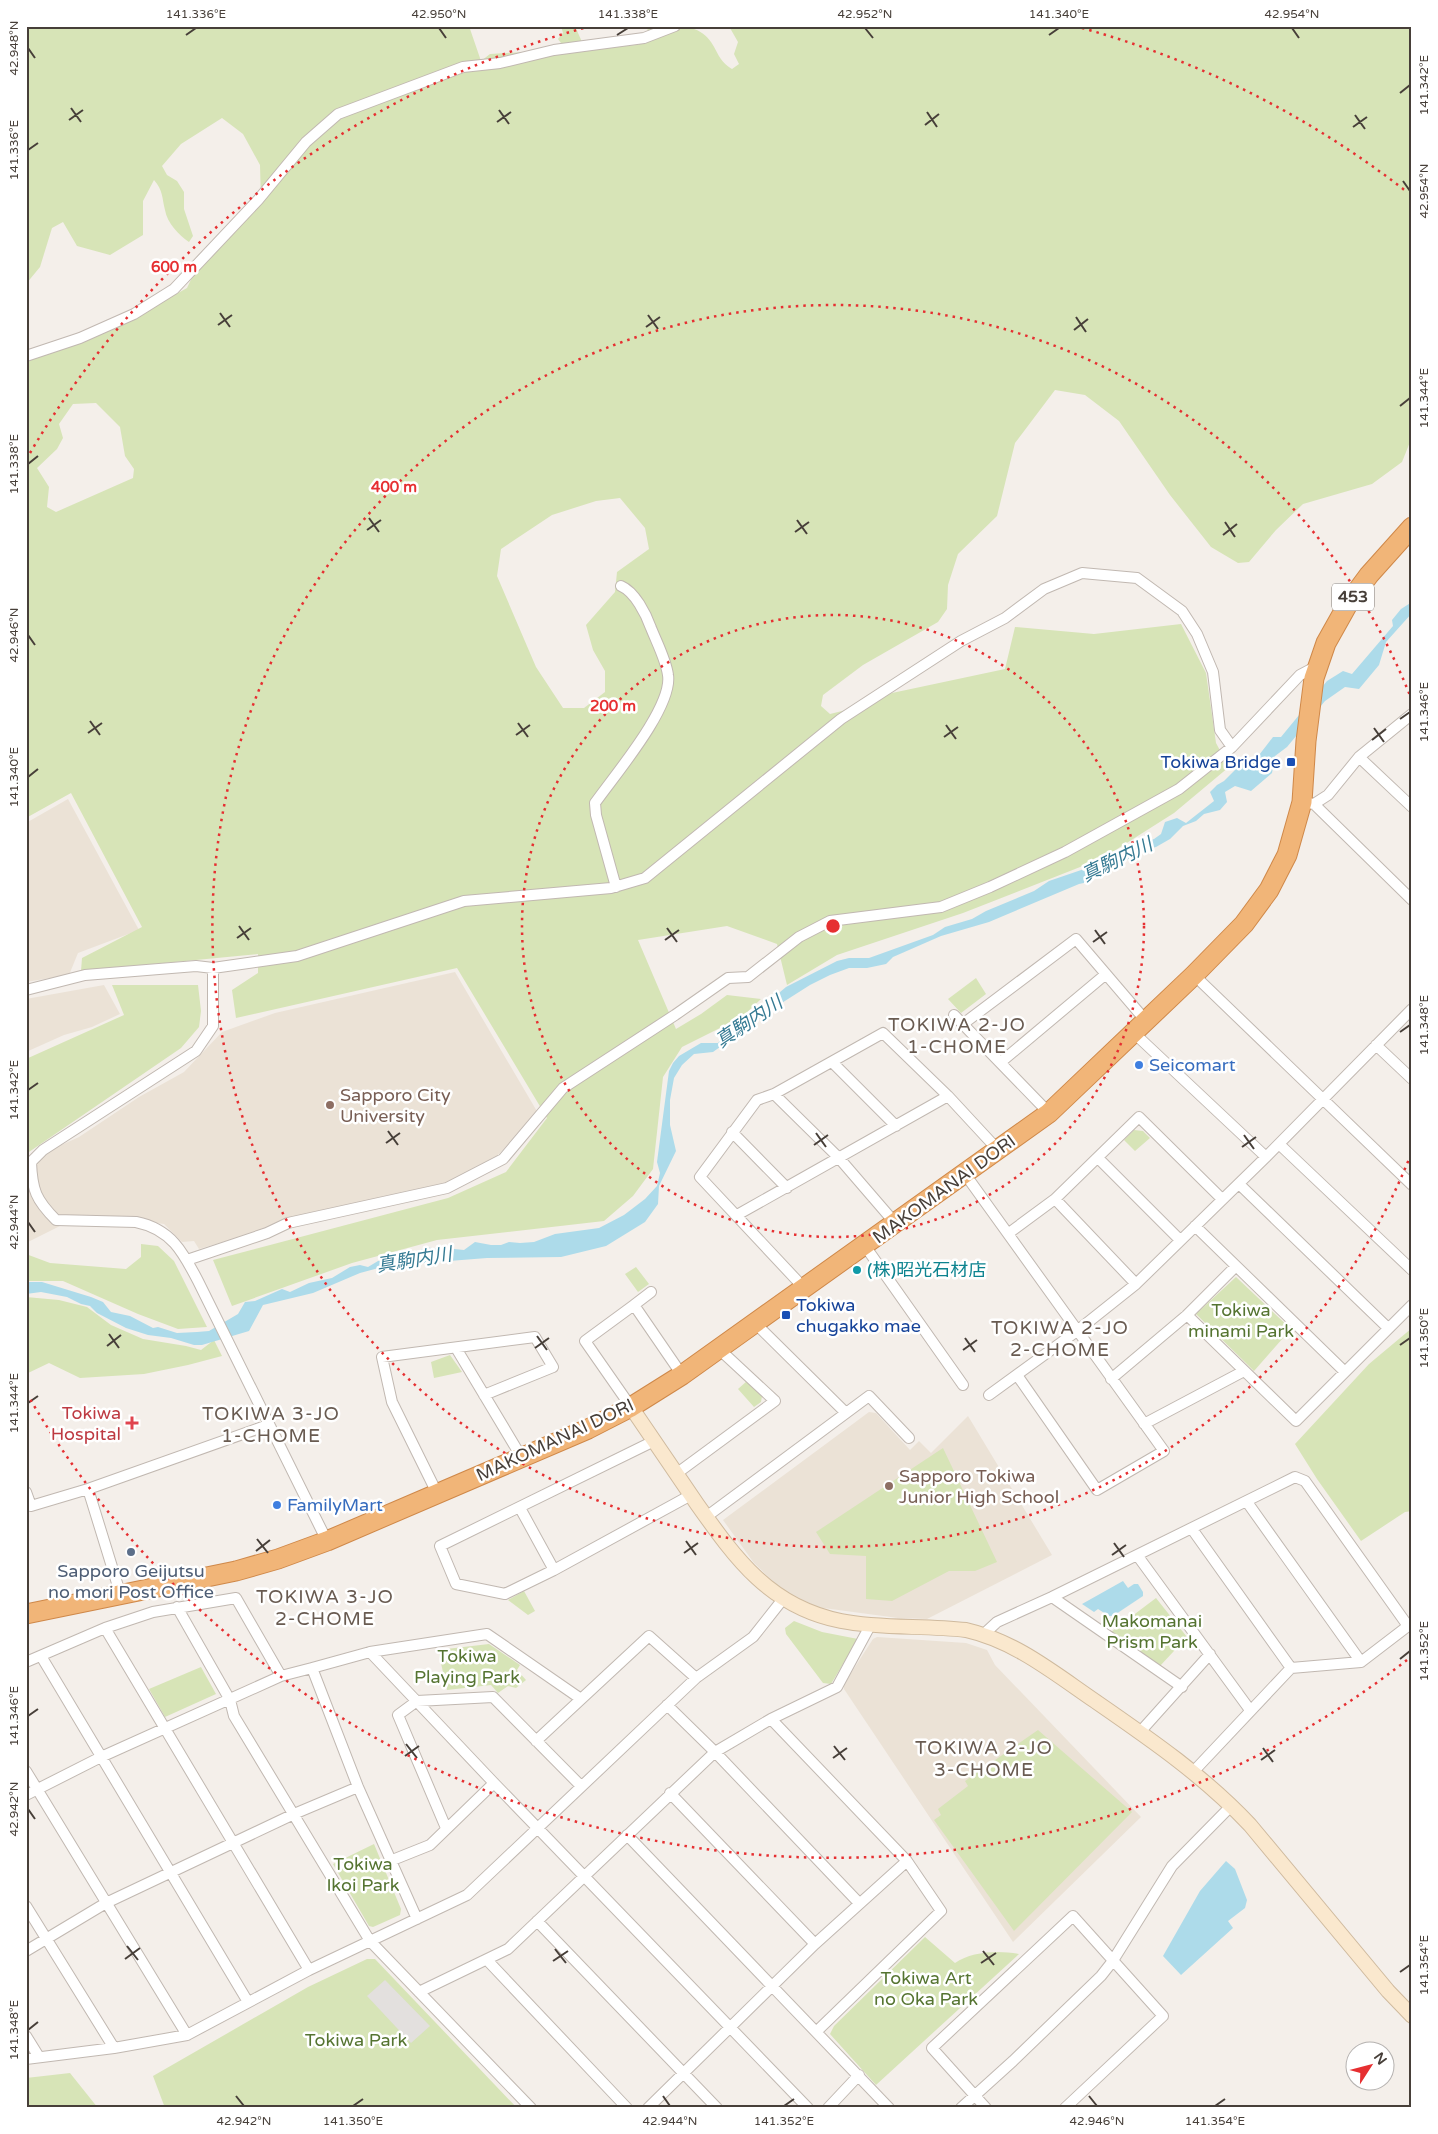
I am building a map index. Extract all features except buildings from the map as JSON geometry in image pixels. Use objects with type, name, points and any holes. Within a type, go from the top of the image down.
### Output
[{"type":"highway","name":"MAKOMANAI DORI","points":[[26,1614],[236,1571],[278,1559],[327,1541],[588,1429],[631,1407],[682,1375],[1049,1113],[1194,975],[1244,924],[1270,890],[1288,855],[1308,803],[1306,741],[1315,672],[1326,643],[1349,602],[1369,575],[1412,528]]},
{"type":"street","points":[[26,356],[80,338],[134,314],[174,289],[252,206],[306,142],[338,114],[463,67],[500,63],[554,50],[644,38],[675,26]]},
{"type":"street","points":[[26,990],[85,975],[196,966],[213,968],[297,956],[464,901],[616,887],[645,878],[841,720],[961,641],[1004,618],[1044,589],[1082,573],[1136,578],[1182,611],[1197,634],[1213,672],[1220,730],[1232,747]]},
{"type":"street","points":[[616,887],[596,815],[595,804],[642,738],[666,697],[668,676],[647,619],[629,589],[621,586]]},
{"type":"street","points":[[186,1260],[268,1233],[288,1223],[447,1188],[503,1159],[563,1088],[728,978],[748,977],[799,937],[830,921],[941,907],[990,887],[1065,852],[1179,789],[1232,747],[1300,675],[1315,672]]},
{"type":"street","points":[[1412,714],[1359,757],[1328,794],[1308,803],[1412,900]]},
{"type":"street","points":[[1359,757],[1412,807]]},
{"type":"street","points":[[962,1024],[1076,938],[1106,974],[1140,1027],[1266,1157]]},
{"type":"street","points":[[213,968],[213,1026],[196,1051],[44,1150],[31,1162],[32,1184],[40,1204],[56,1220],[136,1222],[148,1224],[160,1230],[171,1239],[198,1281],[327,1541]]},
{"type":"street","points":[[1000,1062],[1106,974]]},
{"type":"street","points":[[1194,975],[1412,1186]]},
{"type":"street","points":[[989,1395],[1077,1331],[1136,1284],[1239,1184],[1412,1009]]},
{"type":"street","points":[[954,1015],[1049,1113]]},
{"type":"street","points":[[804,1288],[700,1177],[757,1100],[774,1094],[882,1033],[948,1096],[998,1150]]},
{"type":"street","points":[[1376,1045],[1412,1079]]},
{"type":"street","points":[[832,1062],[896,1126]]},
{"type":"street","points":[[774,1094],[839,1158],[895,1223]]},
{"type":"street","points":[[737,1215],[948,1096]]},
{"type":"street","points":[[1009,1233],[1055,1199],[1139,1117],[1222,1199]]},
{"type":"street","points":[[732,1132],[787,1188]]},
{"type":"street","points":[[1279,1144],[1412,1270]]},
{"type":"street","points":[[1098,1158],[1180,1240]]},
{"type":"street","points":[[965,1174],[1164,1451],[1097,1490],[1017,1375]]},
{"type":"street","points":[[1239,1184],[1388,1328]]},
{"type":"street","points":[[1055,1199],[1136,1284]]},
{"type":"street","points":[[1195,1226],[1344,1371]]},
{"type":"street","points":[[865,1246],[963,1385]]},
{"type":"street","points":[[1111,1379],[1187,1315],[1236,1266]]},
{"type":"street","points":[[652,1292],[585,1341],[731,1552],[766,1587],[783,1599],[808,1611],[840,1621],[936,1626],[984,1634],[1021,1650],[1140,1732],[1193,1772],[1232,1805],[1388,1991],[1412,2016]]},
{"type":"street","points":[[634,1305],[682,1375]]},
{"type":"street","points":[[1187,1315],[1296,1421],[1412,1305]]},
{"type":"street","points":[[755,1323],[846,1413]]},
{"type":"street","points":[[437,1494],[392,1402],[382,1357],[535,1337],[553,1367],[484,1395]]},
{"type":"street","points":[[456,1348],[522,1458]]},
{"type":"street","points":[[676,1474],[775,1401],[719,1349]]},
{"type":"street","points":[[1144,1424],[1244,1371]]},
{"type":"street","points":[[706,1517],[868,1396],[909,1438]]},
{"type":"street","points":[[26,1492],[31,1506],[88,1489],[268,1425]]},
{"type":"street","points":[[654,1441],[440,1546],[456,1584],[505,1594],[554,1570],[691,1495]]},
{"type":"street","points":[[984,1634],[997,1622],[1192,1529],[1295,1477],[1305,1481],[1408,1626],[1361,1662],[1292,1668],[1193,1772]]},
{"type":"street","points":[[88,1489],[121,1596]]},
{"type":"street","points":[[1247,1502],[1361,1662]]},
{"type":"street","points":[[520,1508],[554,1570]]},
{"type":"street","points":[[1192,1529],[1292,1668]]},
{"type":"street","points":[[1137,1554],[1250,1710]]},
{"type":"street","points":[[1052,1597],[1182,1687]]},
{"type":"street","points":[[26,1662],[105,1628],[153,1612],[236,1598],[281,1676]]},
{"type":"street","points":[[26,2059],[114,2048],[187,2035],[309,1970],[467,1895],[696,1678],[753,1637],[783,1599]]},
{"type":"street","points":[[177,1607],[230,1700],[234,1716],[370,1941],[531,2108]]},
{"type":"street","points":[[419,1992],[508,1949],[714,1752],[771,1719],[836,1687],[871,1624]]},
{"type":"street","points":[[105,1628],[309,1970]]},
{"type":"street","points":[[26,1795],[101,1757],[281,1676],[370,1652],[487,1634],[581,1699]]},
{"type":"street","points":[[536,1742],[649,1636],[696,1678]]},
{"type":"street","points":[[370,1652],[808,2108]]},
{"type":"street","points":[[1140,1732],[1210,1654]]},
{"type":"street","points":[[41,1656],[248,2002]]},
{"type":"street","points":[[312,1668],[358,1787],[417,1919]]},
{"type":"street","points":[[446,1828],[398,1715],[417,1701],[493,1697],[581,1786]]},
{"type":"street","points":[[667,1705],[859,1903]]},
{"type":"street","points":[[771,1719],[907,1861],[941,1911],[817,2031]]},
{"type":"street","points":[[26,1771],[187,2035]]},
{"type":"street","points":[[390,1861],[430,1845],[494,1783]]},
{"type":"street","points":[[26,1951],[106,1903],[294,1814],[358,1787]]},
{"type":"street","points":[[670,1793],[815,1944]]},
{"type":"street","points":[[961,2108],[1101,1976],[1112,1962],[1172,1866],[1232,1805]]},
{"type":"street","points":[[627,1835],[889,2108]]},
{"type":"street","points":[[648,2108],[815,1944],[907,1861]]},
{"type":"street","points":[[26,1906],[114,2048]]},
{"type":"street","points":[[986,2108],[932,2048],[1072,1916],[1163,2016],[1065,2108]]},
{"type":"street","points":[[537,1921],[717,2108]]},
{"type":"street","points":[[487,1960],[627,2108]]},
{"type":"street","points":[[26,2036],[39,2057]]},
{"type":"street","points":[[828,2108],[859,2075]]},
{"type":"shaded area","points":[[68,799],[139,930],[78,953],[69,975],[26,982],[26,823]]},
{"type":"shaded area","name":"Sapporo City University","points":[[455,972],[538,1113],[496,1157],[447,1183],[325,1212],[199,1249],[194,1241],[182,1242],[164,1224],[112,1217],[78,1217],[26,1243],[26,1161],[79,1137],[139,1097],[184,1072],[222,1032],[275,1013]]},
{"type":"shaded area","points":[[104,985],[120,1014],[92,1027],[64,1035],[26,1052],[26,999]]},
{"type":"shaded area","name":"Sapporo Tokiwa Junior High School","points":[[869,1412],[876,1413],[910,1450],[919,1441],[931,1453],[968,1416],[1052,1555],[927,1619],[898,1618],[816,1607],[779,1587],[754,1563],[723,1520]]},
{"type":"shaded area","points":[[877,1637],[966,1643],[987,1650],[995,1665],[1141,1817],[1013,1942],[844,1689],[844,1684],[873,1639]]},
{"type":"shaded area","points":[[385,1980],[430,2026],[411,2043],[367,1996]]},
{"type":"green space","points":[[26,26],[469,26],[481,61],[490,54],[637,45],[649,40],[647,26],[682,26],[705,35],[722,60],[732,69],[739,64],[734,54],[738,42],[730,28],[731,26],[1412,26],[1412,437],[1402,462],[1372,484],[1303,504],[1276,530],[1249,562],[1238,563],[1211,547],[1170,495],[1119,421],[1085,395],[1055,390],[1015,443],[997,516],[958,554],[948,585],[947,609],[938,622],[863,665],[823,695],[821,706],[830,714],[854,708],[892,693],[1005,669],[1015,627],[1094,634],[1181,624],[1206,673],[1216,743],[1229,767],[1174,813],[1103,858],[963,913],[837,955],[787,985],[777,944],[727,926],[638,940],[676,1029],[727,995],[761,999],[742,1017],[682,1047],[663,1077],[653,1169],[633,1196],[604,1221],[437,1240],[352,1263],[232,1306],[213,1260],[448,1198],[506,1172],[547,1118],[457,968],[236,1018],[232,990],[258,973],[258,954],[81,971],[82,958],[142,927],[71,793],[26,818],[26,361],[151,308],[187,288],[196,269],[261,202],[260,165],[243,134],[222,118],[181,144],[162,166],[167,175],[177,181],[184,192],[184,209],[193,236],[189,242],[168,220],[161,191],[154,180],[143,201],[143,235],[110,255],[77,246],[63,222],[52,228],[40,267],[26,284]],"holes":[[[96,403],[120,427],[125,456],[134,469],[133,478],[56,512],[47,507],[49,487],[37,468],[57,449],[63,438],[59,424],[73,404]],[[620,498],[645,528],[649,549],[617,572],[615,592],[586,625],[593,650],[605,671],[605,692],[584,708],[563,708],[536,667],[497,576],[501,549],[552,515],[596,501]]]},
{"type":"green space","points":[[561,26],[575,26],[582,42],[578,44],[561,43],[558,39],[563,33]]},
{"type":"green space","points":[[976,978],[986,994],[961,1013],[948,999]]},
{"type":"green space","points":[[112,985],[198,985],[201,1011],[199,1027],[181,1048],[26,1154],[26,1059],[124,1015]]},
{"type":"green space","points":[[1134,1130],[1143,1131],[1150,1138],[1135,1151],[1124,1140]]},
{"type":"green space","points":[[141,1244],[158,1246],[174,1261],[207,1327],[178,1329],[138,1314],[63,1281],[26,1281],[26,1254],[50,1263],[126,1269],[141,1257]]},
{"type":"green space","points":[[636,1267],[649,1284],[638,1292],[625,1274]]},
{"type":"green space","name":"Tokiwa minami Park","points":[[1236,1277],[1291,1329],[1254,1371],[1196,1314]]},
{"type":"green space","points":[[26,1297],[59,1300],[87,1307],[111,1325],[143,1339],[201,1350],[214,1340],[222,1356],[144,1374],[80,1378],[49,1363],[26,1374]]},
{"type":"green space","points":[[1412,1328],[1412,1511],[1405,1512],[1361,1541],[1317,1479],[1295,1444],[1369,1364]]},
{"type":"green space","points":[[450,1355],[462,1372],[434,1378],[431,1362]]},
{"type":"green space","points":[[747,1381],[762,1396],[761,1402],[754,1407],[738,1389]]},
{"type":"green space","points":[[943,1448],[997,1562],[975,1571],[949,1571],[892,1601],[866,1599],[866,1556],[830,1554],[816,1532]]},
{"type":"green space","points":[[524,1591],[535,1611],[528,1615],[508,1600]]},
{"type":"green space","name":"Makomanai Prism Park","points":[[1156,1598],[1187,1637],[1160,1666],[1111,1632]]},
{"type":"green space","points":[[794,1621],[822,1632],[858,1639],[831,1684],[823,1683],[786,1634],[785,1628]]},
{"type":"green space","name":"Tokiwa Playing Park","points":[[489,1644],[520,1665],[517,1670],[526,1680],[516,1688],[508,1686],[498,1693],[491,1685],[447,1690],[438,1650]]},
{"type":"green space","points":[[201,1667],[216,1694],[165,1717],[149,1689]]},
{"type":"green space","points":[[1038,1730],[1132,1812],[1014,1931],[934,1820],[941,1815],[938,1809],[968,1786],[965,1781]]},
{"type":"green space","name":"Tokiwa Ikoi Park","points":[[374,1844],[401,1909],[400,1915],[373,1927],[369,1926],[333,1864]]},
{"type":"green space","name":"Tokiwa Art no Oka Park","points":[[925,1937],[955,1963],[969,1956],[986,1952],[1019,1954],[876,2085],[830,2034],[834,2026]]},
{"type":"green space","name":"Tokiwa Park","points":[[367,1959],[375,1959],[517,2108],[165,2108],[153,2076],[308,1987]]},
{"type":"green space","points":[[70,2073],[98,2108],[26,2108],[26,2078]]},
{"type":"water","name":"真駒内川","points":[[1412,602],[1412,613],[1386,642],[1379,665],[1359,689],[1345,687],[1325,701],[1287,747],[1275,756],[1272,773],[1251,791],[1235,786],[1225,792],[1227,802],[1220,810],[1204,814],[1196,821],[1183,826],[1170,839],[1156,847],[1140,851],[1127,860],[1104,870],[1088,882],[1079,884],[989,922],[941,936],[893,957],[886,964],[867,968],[849,968],[830,975],[777,1006],[713,1052],[694,1054],[682,1065],[674,1078],[670,1100],[670,1125],[676,1151],[659,1186],[658,1204],[645,1222],[606,1246],[561,1257],[487,1258],[386,1266],[360,1273],[313,1293],[263,1305],[249,1331],[202,1345],[148,1335],[126,1328],[97,1313],[90,1306],[67,1297],[41,1292],[26,1294],[26,1282],[42,1282],[91,1297],[103,1302],[111,1312],[130,1316],[153,1328],[158,1327],[177,1333],[209,1331],[238,1314],[245,1302],[255,1301],[282,1289],[290,1292],[309,1283],[332,1278],[350,1267],[360,1265],[368,1267],[378,1261],[408,1257],[426,1247],[464,1250],[475,1242],[501,1245],[509,1242],[534,1242],[555,1234],[599,1228],[624,1215],[645,1199],[657,1186],[660,1173],[657,1162],[669,1071],[679,1056],[701,1043],[718,1043],[786,987],[837,961],[849,958],[869,958],[933,935],[945,927],[972,919],[986,911],[1034,891],[1049,881],[1090,867],[1101,867],[1115,861],[1141,843],[1154,839],[1161,834],[1165,822],[1177,818],[1186,823],[1214,801],[1210,792],[1217,785],[1224,781],[1247,758],[1256,759],[1273,737],[1281,737],[1327,681],[1343,671],[1352,674],[1393,626],[1392,620],[1401,609]]},
{"type":"water","points":[[1123,1581],[1128,1588],[1138,1584],[1143,1592],[1143,1596],[1113,1616],[1109,1616],[1098,1609],[1094,1612],[1082,1604]]},
{"type":"water","points":[[1226,1861],[1235,1869],[1247,1900],[1245,1908],[1228,1921],[1233,1928],[1181,1975],[1163,1956],[1200,1891]]},
{"type":"place","name":"Tokiwa Bridge","points":[[1291,762]]},
{"type":"place","name":"Seicomart","points":[[1139,1065]]},
{"type":"place","name":"Sapporo City University","points":[[330,1105]]},
{"type":"place","name":"(株)昭光石材店","points":[[857,1270]]},
{"type":"place","name":"Tokiwa chugakko mae","points":[[786,1315]]},
{"type":"place","name":"Tokiwa Hospital","points":[[132,1423]]},
{"type":"place","name":"Sapporo Tokiwa Junior High School","points":[[889,1486]]},
{"type":"place","name":"FamilyMart","points":[[277,1505]]},
{"type":"place","name":"Sapporo Geijutsu no mori Post Office","points":[[131,1552]]},
{"type":"district","name":"TOKIWA 2-JO 1-CHOME","points":[[957,1036]]},
{"type":"district","name":"TOKIWA 2-JO 2-CHOME","points":[[1060,1339]]},
{"type":"district","name":"TOKIWA 3-JO 1-CHOME","points":[[271,1425]]},
{"type":"district","name":"TOKIWA 3-JO 2-CHOME","points":[[325,1608]]},
{"type":"district","name":"TOKIWA 2-JO 3-CHOME","points":[[984,1759]]}]
